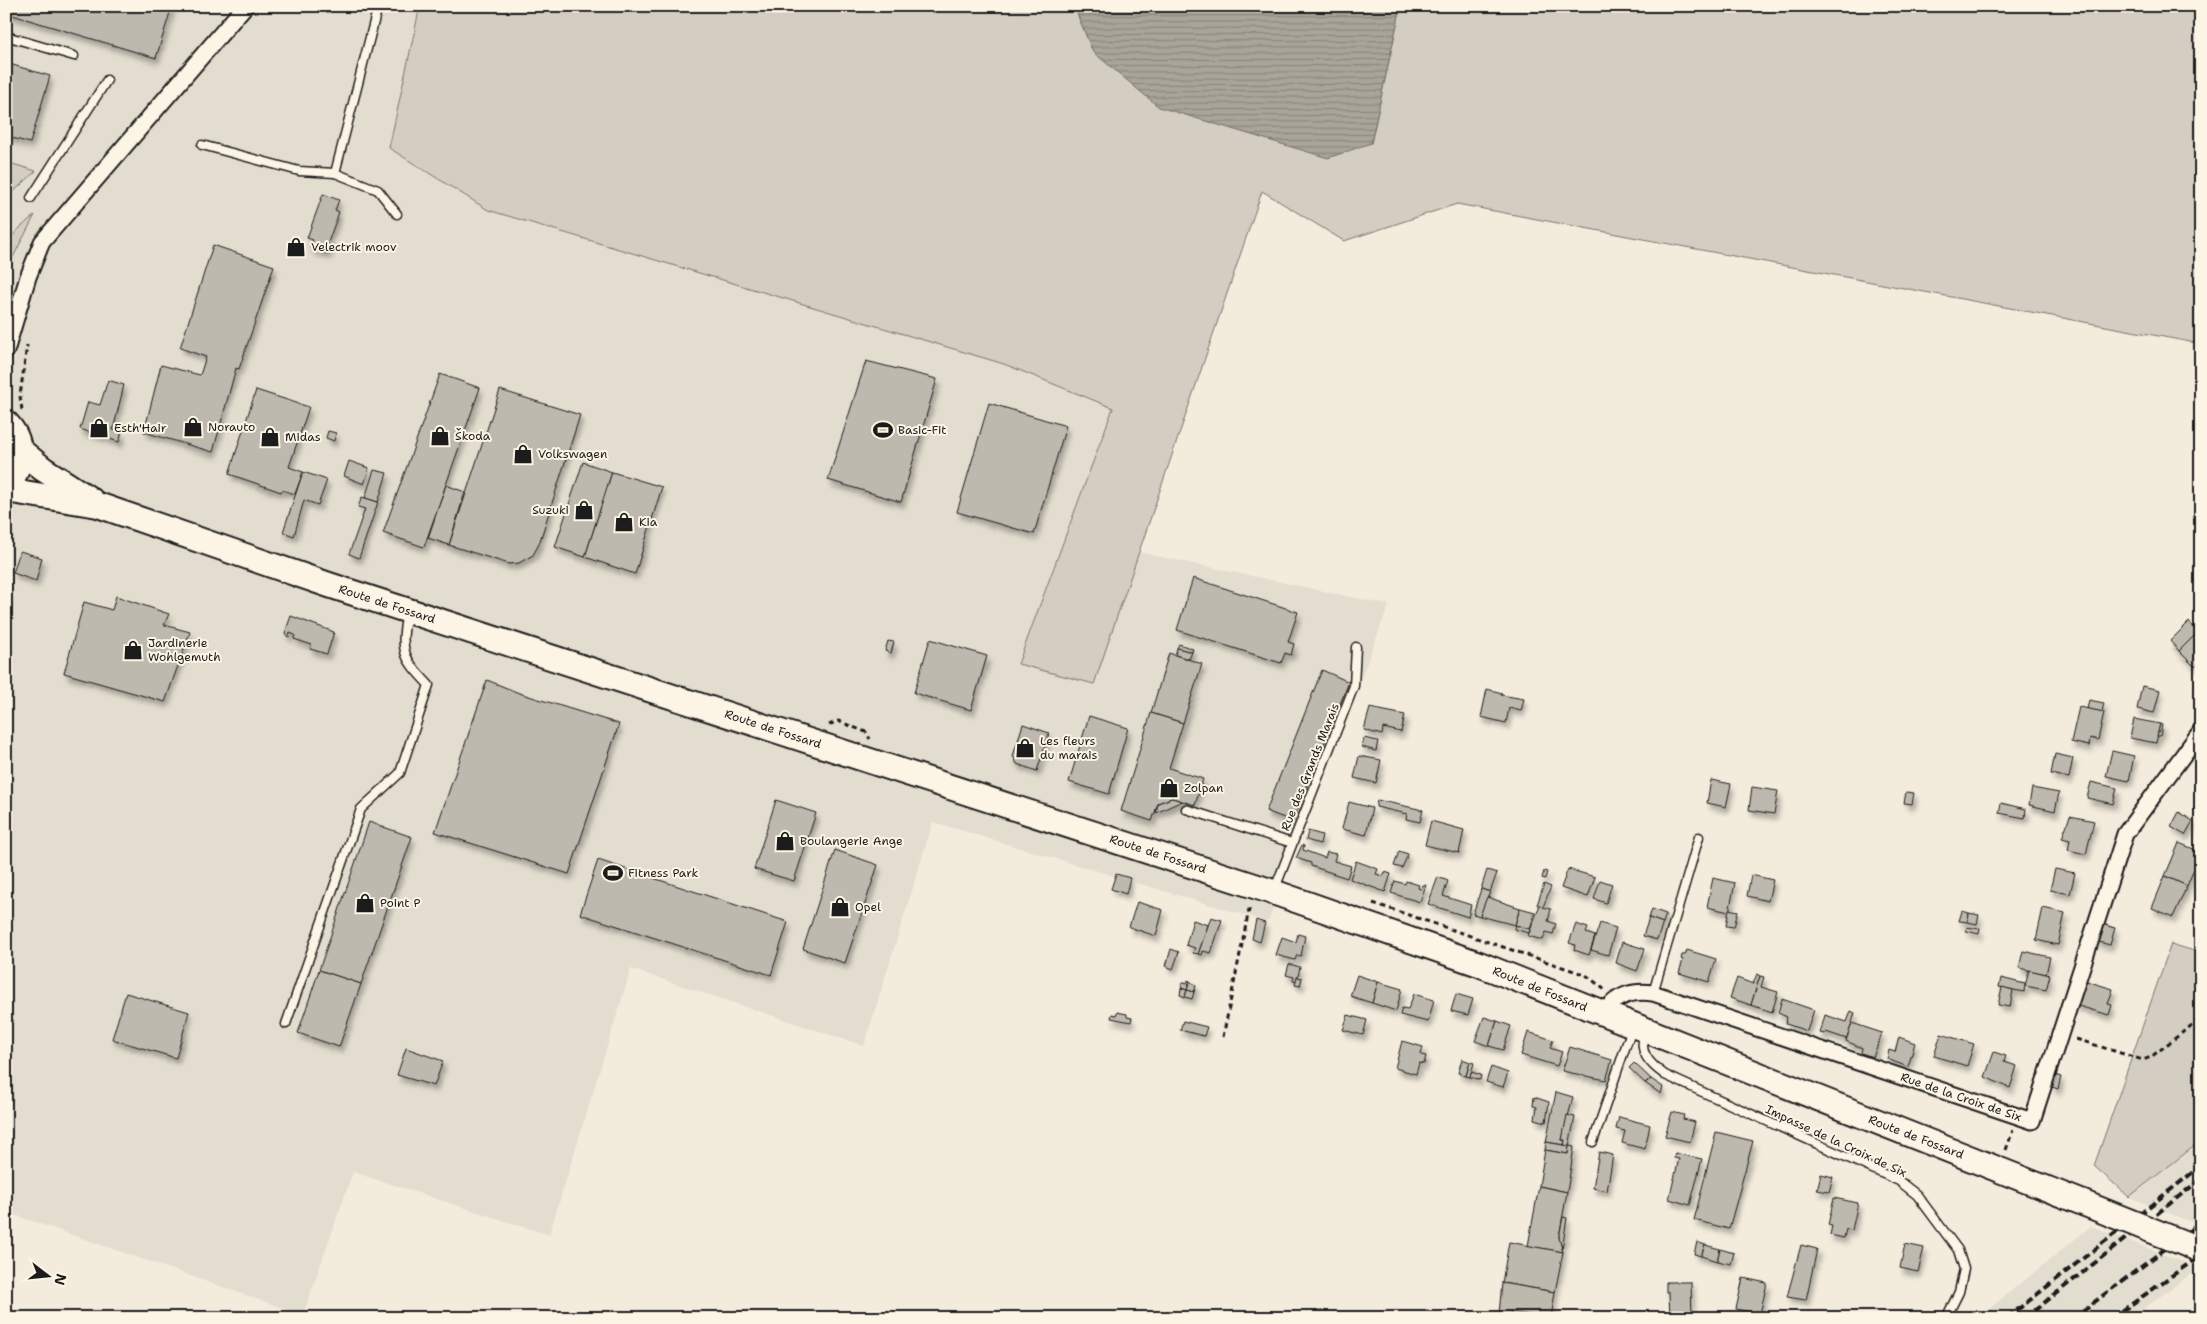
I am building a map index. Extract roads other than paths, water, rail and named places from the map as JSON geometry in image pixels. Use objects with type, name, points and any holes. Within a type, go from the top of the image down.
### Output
[{"type":"main road","points":[[6,423],[17,438],[20,450],[19,465],[14,479],[6,489],[98,505]]},
{"type":"main road","points":[[20,450],[44,469],[98,505]]},
{"type":"main road","name":"Route de Fossard","points":[[98,505],[408,610],[1263,889],[1479,964],[1603,1015],[2201,1250]]},
{"type":"street","points":[[6,351],[28,277],[42,242],[245,6]]},
{"type":"street","name":"Rue de la Croix de Six","points":[[1603,1015],[1610,1003],[1617,999],[1639,991],[1653,993],[2032,1121],[2125,834],[2201,731]]},
{"type":"lane","points":[[335,173],[378,6]]},
{"type":"lane","points":[[6,36],[74,56]]},
{"type":"lane","points":[[31,198],[107,80]]},
{"type":"lane","points":[[202,145],[299,171],[335,173],[378,190],[398,214]]},
{"type":"lane","points":[[286,1024],[361,809],[400,773],[429,685],[410,665],[402,642],[408,610]]},
{"type":"lane","name":"Rue des Grands Marais","points":[[1263,889],[1292,843],[1354,686],[1356,647]]},
{"type":"lane","points":[[1186,809],[1292,843]]},
{"type":"lane","points":[[1653,993],[1700,837]]},
{"type":"lane","points":[[1593,1142],[1639,1028]]},
{"type":"lane","name":"Impasse de la Croix de Six","points":[[1639,1028],[1643,1052],[1652,1066],[1665,1075],[1898,1181],[1917,1195],[1958,1250],[1964,1269],[1959,1292],[1946,1318]]},
{"type":"railway","points":[[2007,1318],[2201,1166]]},
{"type":"railway","points":[[2025,1318],[2201,1179]]},
{"type":"railway","points":[[2073,1318],[2201,1222]]},
{"type":"railway","points":[[2112,1318],[2201,1255]]},
{"type":"place","name":"Velectrik moov","points":[[296,247]]},
{"type":"place","name":"Norauto","points":[[193,427]]},
{"type":"place","name":"Esth'Hair","points":[[99,428]]},
{"type":"place","name":"Basic-Fit","points":[[883,430]]},
{"type":"place","name":"Škoda","points":[[440,436]]},
{"type":"place","name":"Midas","points":[[270,437]]},
{"type":"place","name":"Volkswagen","points":[[523,454]]},
{"type":"place","name":"Suzuki","points":[[584,510]]},
{"type":"place","name":"Kia","points":[[624,522]]},
{"type":"place","name":"Jardinerie Wohlgemuth","points":[[133,650]]},
{"type":"place","name":"Les fleurs du marais","points":[[1025,748]]},
{"type":"place","name":"Zolpan","points":[[1169,788]]},
{"type":"place","name":"Boulangerie Ange","points":[[785,841]]},
{"type":"place","name":"Fitness Park","points":[[613,873]]},
{"type":"place","name":"Point P","points":[[365,903]]},
{"type":"place","name":"Opel","points":[[840,907]]}]
